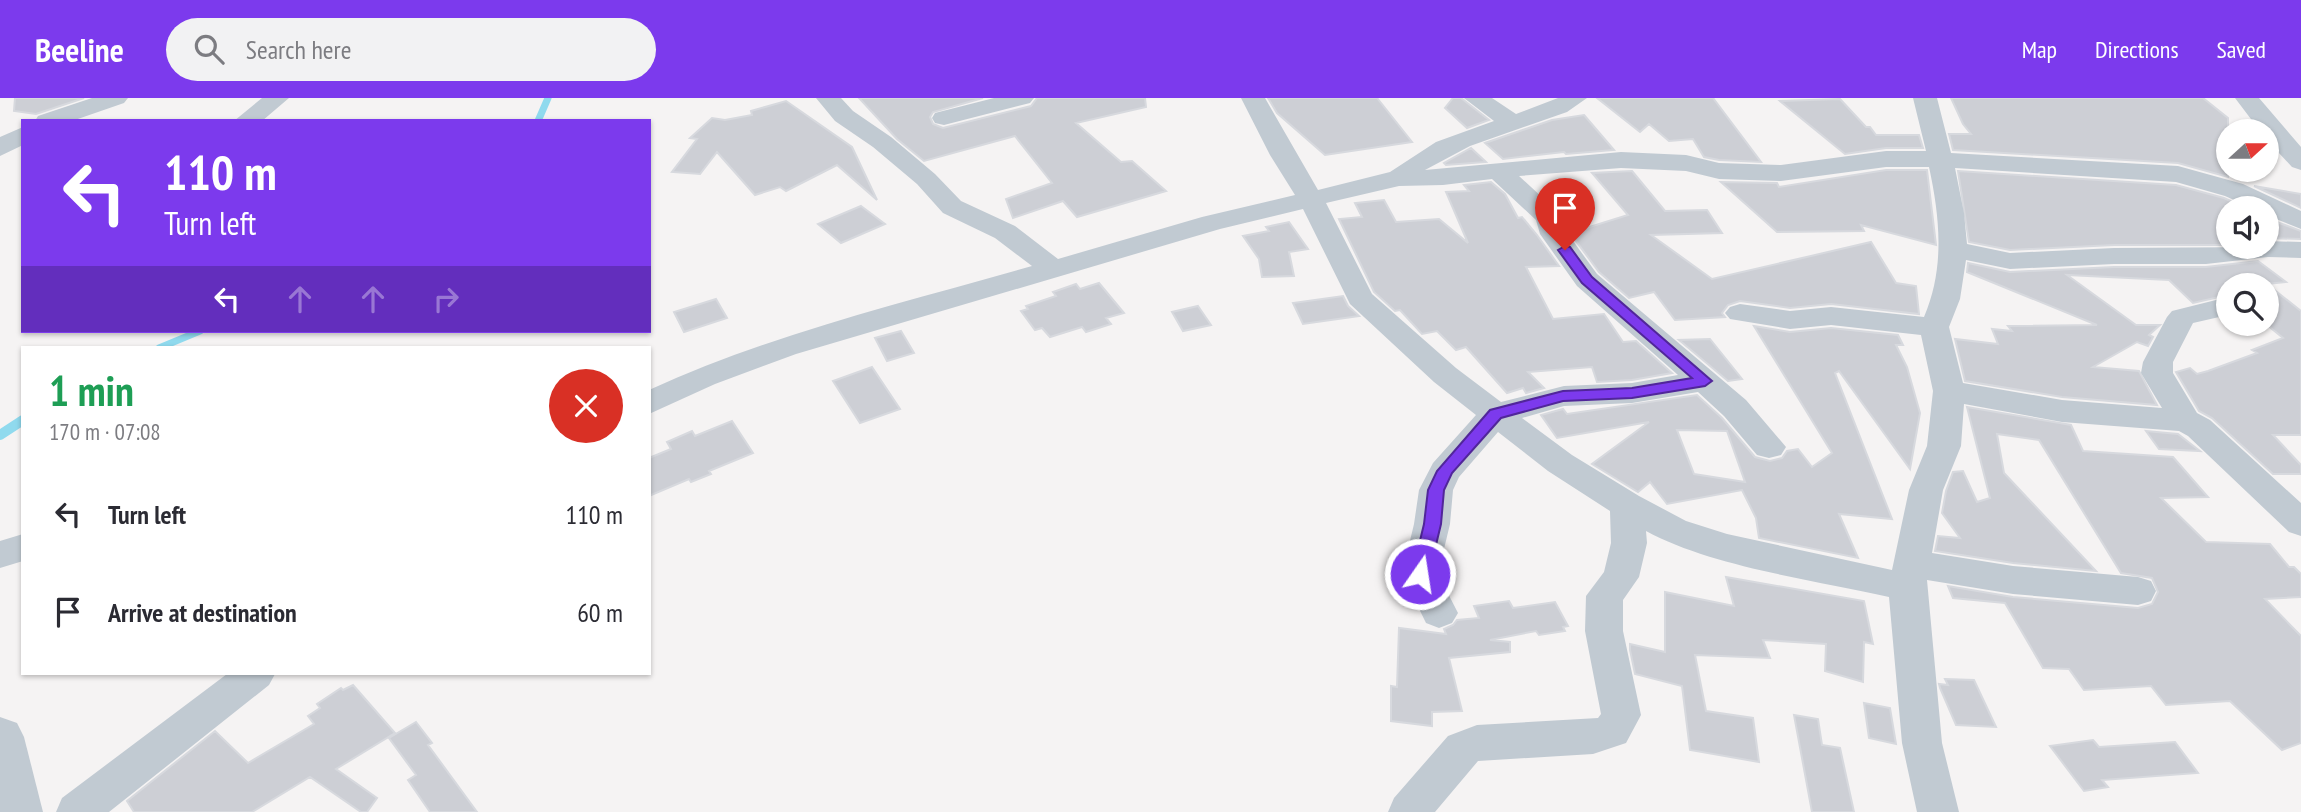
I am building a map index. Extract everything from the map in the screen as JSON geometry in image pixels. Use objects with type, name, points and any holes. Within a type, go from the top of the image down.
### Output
[{"type":"street","points":[[53,119],[116,98]]},
{"type":"street","points":[[249,119],[277,98]]},
{"type":"street","points":[[828,98],[844,116],[882,142],[926,179],[952,207],[1005,232],[1052,268]]},
{"type":"street","points":[[944,118],[1022,98]]},
{"type":"street","points":[[1253,98],[1283,155],[1311,199],[1360,298],[1445,375],[1560,463],[1627,505],[1674,530],[1725,547],[1910,576],[2013,580],[2138,591]]},
{"type":"street","points":[[1476,98],[1513,123]]},
{"type":"street","points":[[1399,177],[1414,163],[1435,151],[1553,109],[1574,98]]},
{"type":"street","points":[[1926,98],[1954,217],[1948,288],[1944,306],[1934,327],[1950,391],[1944,446],[1926,490],[1910,576],[1922,743],[1938,812]]},
{"type":"street","points":[[2247,98],[2301,162]]},
{"type":"street","points":[[0,148],[21,135]]},
{"type":"street","points":[[651,402],[738,363],[785,347],[1052,268],[1399,177],[1621,160],[1686,163],[1719,171],[1749,173],[1782,173],[1886,159],[1942,161],[2178,174],[2234,190],[2301,221]]},
{"type":"street","points":[[1498,171],[1549,216],[1555,227],[1554,234],[1587,280],[1735,408],[1769,447]]},
{"type":"street","points":[[1952,249],[2010,261],[2114,256],[2206,256],[2267,249],[2301,250]]},
{"type":"street","points":[[2185,421],[2157,373],[2158,362],[2182,317],[2216,309]]},
{"type":"street","points":[[1740,313],[1790,320],[1831,316],[1934,327]]},
{"type":"street","points":[[1439,613],[1420,574],[1432,524],[1436,490],[1445,471],[1496,414],[1563,396],[1632,393],[1705,381]]},
{"type":"street","points":[[651,394],[680,388]]},
{"type":"street","points":[[1950,391],[2062,411],[2185,421],[2199,428],[2285,492],[2301,523]]},
{"type":"street","points":[[1409,812],[1463,748],[1477,743],[1593,737],[1612,731],[1621,716],[1604,631],[1605,596],[1621,577],[1629,542],[1627,505]]},
{"type":"street","points":[[0,555],[21,548]]},
{"type":"street","points":[[77,812],[254,675]]},
{"type":"street","points":[[0,737],[18,812]]},
{"type":"building","points":[[15,98],[84,98],[36,114],[14,111]]},
{"type":"building","points":[[859,98],[983,98],[933,112],[930,117],[933,124],[943,128],[1031,106],[1037,98],[1145,98],[1146,107],[1076,123],[1121,162],[1132,161],[1166,191],[1077,217],[1063,201],[1013,218],[1006,199],[1052,183],[1015,136],[924,161],[897,139]]},
{"type":"building","points":[[1268,98],[1377,98],[1412,142],[1325,155],[1277,113]]},
{"type":"building","points":[[1453,98],[1461,98],[1489,120],[1467,128],[1445,108]]},
{"type":"building","points":[[1597,98],[1713,98],[1761,162],[1704,157],[1693,139],[1669,141],[1649,124],[1640,132]]},
{"type":"building","points":[[1951,98],[2203,98],[2228,118],[2216,119],[2216,174],[2178,163],[1953,150],[1949,134],[1971,134],[1963,124]]},
{"type":"building","points":[[1840,99],[1876,135],[1919,135],[1923,148],[1886,148],[1845,154],[1780,101]]},
{"type":"building","points":[[786,101],[852,147],[877,200],[837,165],[786,191],[780,187],[755,195],[717,152],[700,174],[672,172],[697,139],[690,138],[712,118],[725,120],[752,115],[751,111]]},
{"type":"building","points":[[1584,115],[1614,150],[1503,159],[1485,143],[1552,120]]},
{"type":"building","points":[[1471,148],[1486,162],[1444,163]]},
{"type":"building","points":[[1886,170],[1927,170],[1936,245],[1861,225],[1864,231],[1777,232],[1721,182],[1777,183],[1779,187]]},
{"type":"building","points":[[1632,171],[1665,211],[1707,210],[1722,233],[1651,235],[1712,279],[1871,242],[1896,283],[1916,286],[1919,314],[1831,304],[1790,308],[1740,301],[1728,305],[1722,313],[1725,317],[1675,320],[1654,292],[1629,298],[1599,272],[1570,233],[1628,215],[1592,173]]},
{"type":"building","points":[[1958,171],[2176,185],[2217,196],[2216,245],[2114,245],[2010,250],[1969,242]]},
{"type":"building","points":[[1491,182],[1505,194],[1518,218],[1522,217],[1559,266],[1526,267],[1553,319],[1604,314],[1623,342],[1636,341],[1672,373],[1632,380],[1597,382],[1592,367],[1528,372],[1544,388],[1526,393],[1523,388],[1507,393],[1466,347],[1456,350],[1437,331],[1422,334],[1400,310],[1395,311],[1374,292],[1339,219],[1362,217],[1355,203],[1384,200],[1396,222],[1439,219],[1468,243],[1446,192],[1469,191],[1464,185]]},
{"type":"building","points":[[2254,186],[2301,194],[2301,208],[2279,196]]},
{"type":"building","points":[[861,206],[885,224],[841,243],[818,224]]},
{"type":"building","points":[[1289,222],[1308,249],[1289,252],[1294,276],[1262,277],[1259,259],[1243,236],[1269,231],[1266,227]]},
{"type":"building","points":[[2279,223],[2301,231],[2301,239],[2279,238]]},
{"type":"building","points":[[2258,261],[2274,273],[2216,273],[2216,298],[2193,303],[2169,280],[2067,275],[2136,325],[2160,325],[2149,335],[2153,337],[2148,346],[2137,342],[2093,367],[2139,371],[2157,405],[2062,397],[1965,381],[1955,339],[1998,344],[1992,329],[2012,331],[2008,326],[2097,325],[1967,272],[1968,263],[2010,272],[2114,267],[2206,267]]},
{"type":"building","points":[[1099,283],[1124,313],[1106,318],[1111,324],[1086,332],[1082,327],[1050,337],[1042,328],[1035,330],[1021,311],[1028,309],[1026,306],[1056,296],[1053,292],[1076,284],[1080,289]]},
{"type":"building","points":[[2279,294],[2301,311],[2301,435],[2273,435],[2301,465],[2301,474],[2273,474],[2212,418],[2199,411],[2176,372],[2190,368],[2197,374],[2208,371],[2257,353],[2252,350],[2283,338],[2279,335]]},
{"type":"building","points":[[1343,296],[1348,306],[1359,316],[1303,324],[1293,303]]},
{"type":"building","points":[[716,299],[727,318],[684,332],[674,312]]},
{"type":"building","points":[[1198,306],[1211,325],[1183,331],[1172,312]]},
{"type":"building","points":[[1754,326],[1790,332],[1831,328],[1898,335],[1903,345],[1896,345],[1907,367],[1920,413],[1910,469],[1839,371],[1835,373],[1892,519],[1839,514],[1858,558],[1759,538],[1756,518],[1742,490],[1667,504],[1650,482],[1638,492],[1592,464],[1649,422],[1557,438],[1541,415],[1563,409],[1567,414],[1697,395],[1722,418],[1755,457],[1770,461],[1782,458],[1787,451],[1798,449],[1812,467],[1832,453]],"holes":[[[1677,430],[1727,431],[1745,482],[1694,474]]]},
{"type":"building","points":[[901,331],[914,353],[887,361],[875,338]]},
{"type":"building","points":[[1710,339],[1742,379],[1728,381],[1679,340]]},
{"type":"building","points":[[872,367],[900,409],[860,423],[833,381]]},
{"type":"building","points":[[1967,407],[2071,425],[2083,451],[2173,457],[2208,497],[2161,498],[2206,542],[2270,544],[2289,567],[2294,567],[2301,574],[2301,597],[2265,599],[2301,636],[2301,743],[2282,750],[2230,701],[2166,705],[2151,686],[2084,690],[2069,669],[2043,668],[2005,603],[1953,598],[1948,586],[2013,597],[2138,608],[2152,604],[2158,592],[2152,578],[2121,573],[2039,440],[1997,434],[2004,473],[2096,571],[2013,563],[1935,551],[1938,536],[1960,538],[1942,513],[1953,472],[1963,471],[1977,502],[1990,498]]},
{"type":"building","points":[[732,421],[753,453],[709,471],[711,474],[691,482],[689,479],[651,495],[651,457],[671,449],[667,442],[692,431],[695,436]]},
{"type":"building","points":[[2146,431],[2178,434],[2200,451],[2159,449]]},
{"type":"building","points":[[1726,577],[1864,601],[1873,644],[1864,642],[1863,682],[1825,671],[1826,644],[1763,640],[1770,658],[1695,655],[1706,711],[1753,718],[1759,762],[1690,750],[1682,686],[1635,674],[1630,650],[1630,644],[1665,652],[1665,592],[1734,606]]},
{"type":"building","points":[[1509,601],[1513,608],[1555,602],[1568,626],[1563,627],[1565,631],[1539,635],[1536,631],[1490,640],[1510,642],[1510,652],[1449,658],[1462,711],[1432,712],[1432,726],[1391,721],[1391,686],[1397,687],[1399,628],[1446,634],[1444,629],[1457,620],[1479,618],[1474,606]]},
{"type":"building","points":[[1945,679],[1974,680],[1996,727],[1956,725],[1939,684],[1948,685]]},
{"type":"building","points":[[353,685],[395,733],[336,769],[377,798],[367,812],[361,812],[310,777],[252,812],[134,812],[127,801],[215,731],[248,763],[314,724],[308,716],[320,708],[317,704],[341,688],[343,690]]},
{"type":"building","points":[[1864,703],[1890,708],[1896,744],[1869,738]]},
{"type":"building","points":[[1794,715],[1818,719],[1822,745],[1840,748],[1854,812],[1812,812]]},
{"type":"building","points":[[416,722],[432,743],[428,745],[477,812],[430,812],[408,780],[416,775],[389,738]]},
{"type":"building","points":[[2093,740],[2099,747],[2175,742],[2198,773],[2102,780],[2108,787],[2084,791],[2050,746]]},
{"type":"waterway","points":[[539,119],[548,98]]},
{"type":"waterway","points":[[164,346],[195,333]]},
{"type":"waterway","points":[[0,435],[21,421]]},
{"type":"route","points":[[1420,574],[1432,524],[1436,490],[1445,471],[1496,414],[1563,396],[1632,393],[1705,381],[1587,280],[1565,250]]}]
